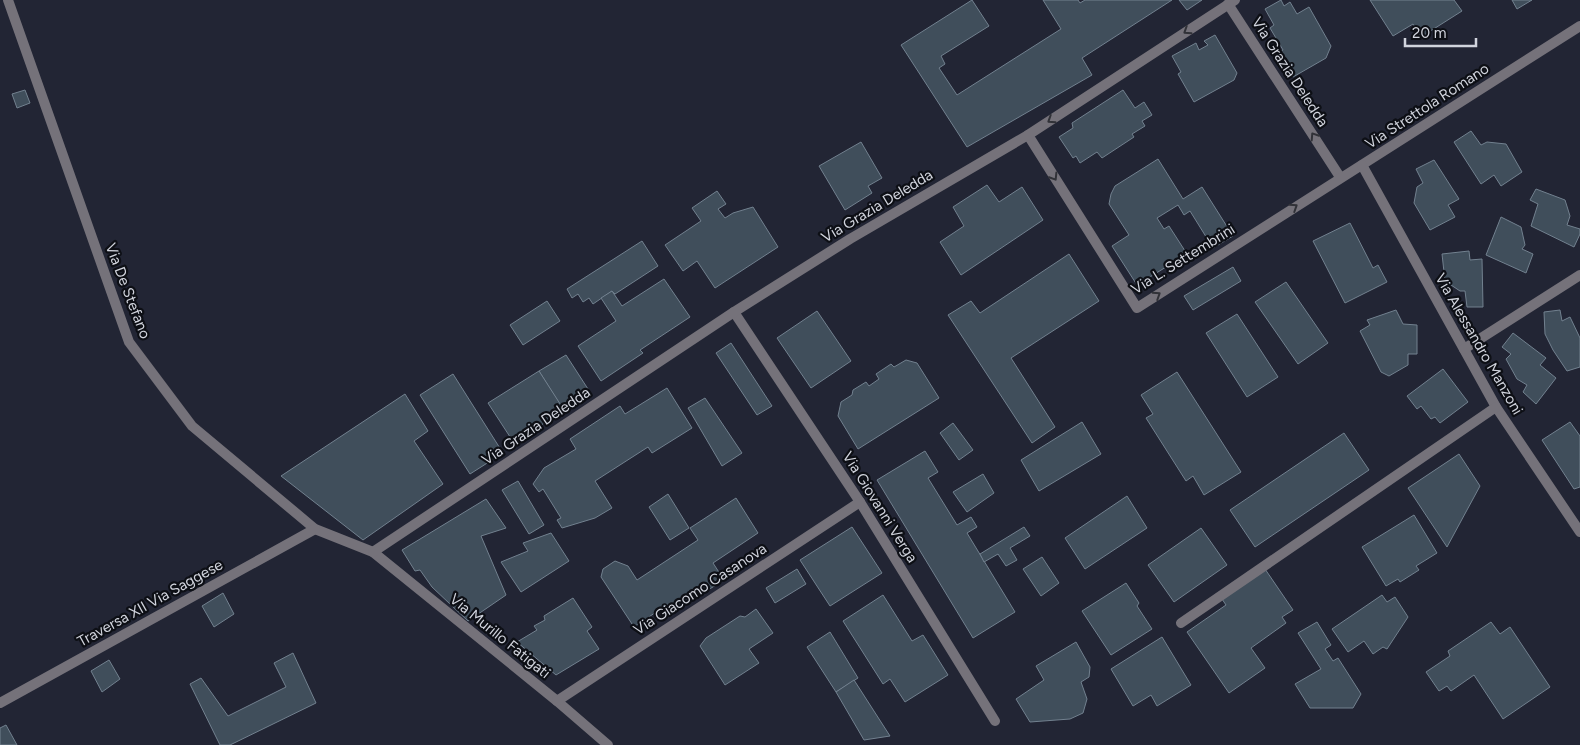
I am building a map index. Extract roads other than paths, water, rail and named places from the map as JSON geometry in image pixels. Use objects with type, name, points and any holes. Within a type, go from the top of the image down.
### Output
[{"type":"street","name":"Via De Stefano","points":[[8,0],[129,342],[192,426],[315,529],[373,552]]},
{"type":"street","name":"Via Grazia Deledda","points":[[373,552],[734,312],[850,239],[1028,135],[1231,2],[1340,177]]},
{"type":"street","name":"Via Strettola Romano","points":[[1340,177],[1362,165],[1580,26]]},
{"type":"street","name":"Via L. Settembrini","points":[[1028,135],[1136,308],[1340,177]]},
{"type":"street","name":"Via Alessandro Manzoni","points":[[1362,165],[1496,407],[1580,532]]},
{"type":"street","points":[[1464,349],[1580,275]]},
{"type":"street","name":"Via Giovanni Verga","points":[[734,312],[860,502],[995,721]]},
{"type":"street","points":[[1181,622],[1496,407]]},
{"type":"street","name":"Via Giacomo Casanova","points":[[557,701],[860,502]]},
{"type":"street","name":"Traversa XII Via Saggese","points":[[0,703],[315,529]]},
{"type":"street","name":"Via Murillo Fatigati","points":[[373,552],[557,701],[608,745]]}]
